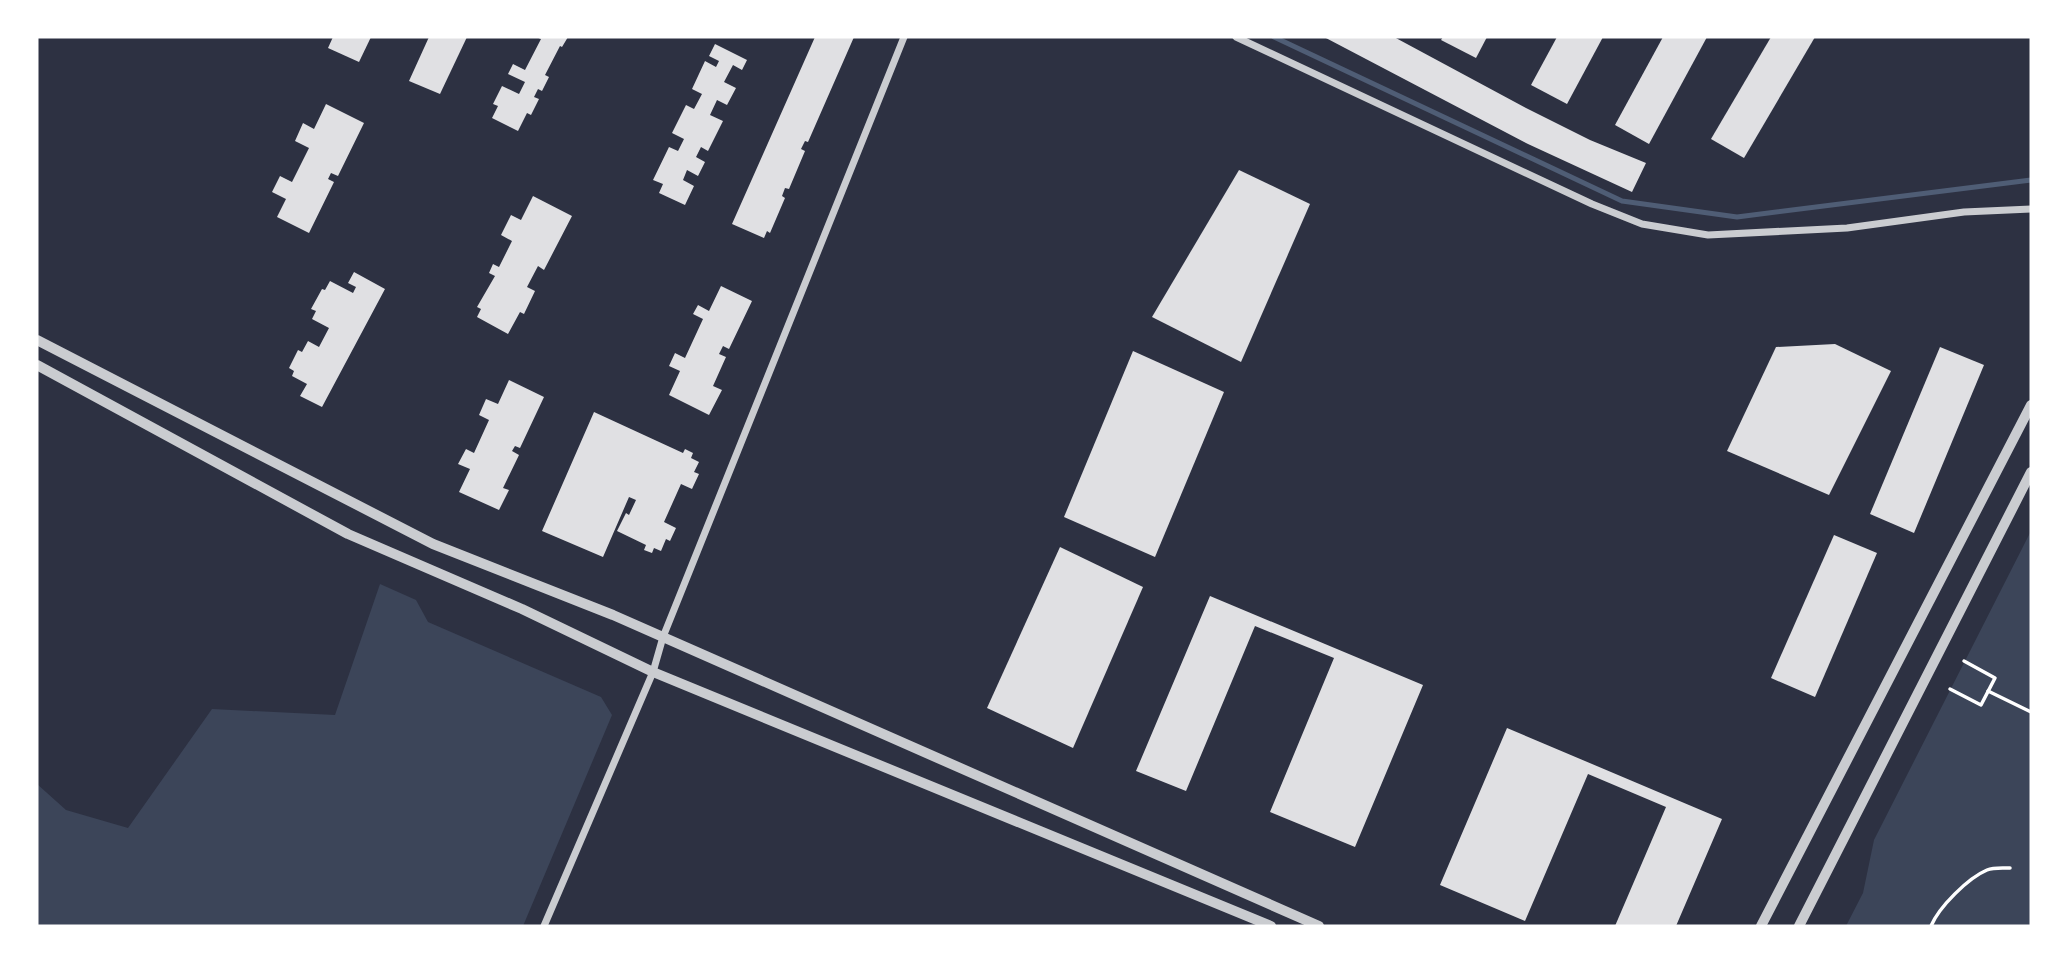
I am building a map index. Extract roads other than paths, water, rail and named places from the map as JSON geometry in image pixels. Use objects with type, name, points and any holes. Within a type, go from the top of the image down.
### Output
[{"type":"street","points":[[544,926],[653,672],[664,638],[904,37]]},
{"type":"street","points":[[1236,37],[1592,204],[1642,224],[1708,235],[1847,228],[1964,212],[2031,209]]},
{"type":"street","points":[[37,340],[433,544],[664,638],[1319,926]]},
{"type":"street","points":[[37,365],[348,534],[522,609],[653,672],[1271,926]]},
{"type":"street","points":[[1761,926],[2031,405]]},
{"type":"street","points":[[1799,926],[2031,472]]},
{"type":"waterway","points":[[1274,37],[1622,201],[1737,217],[2031,180]]}]
